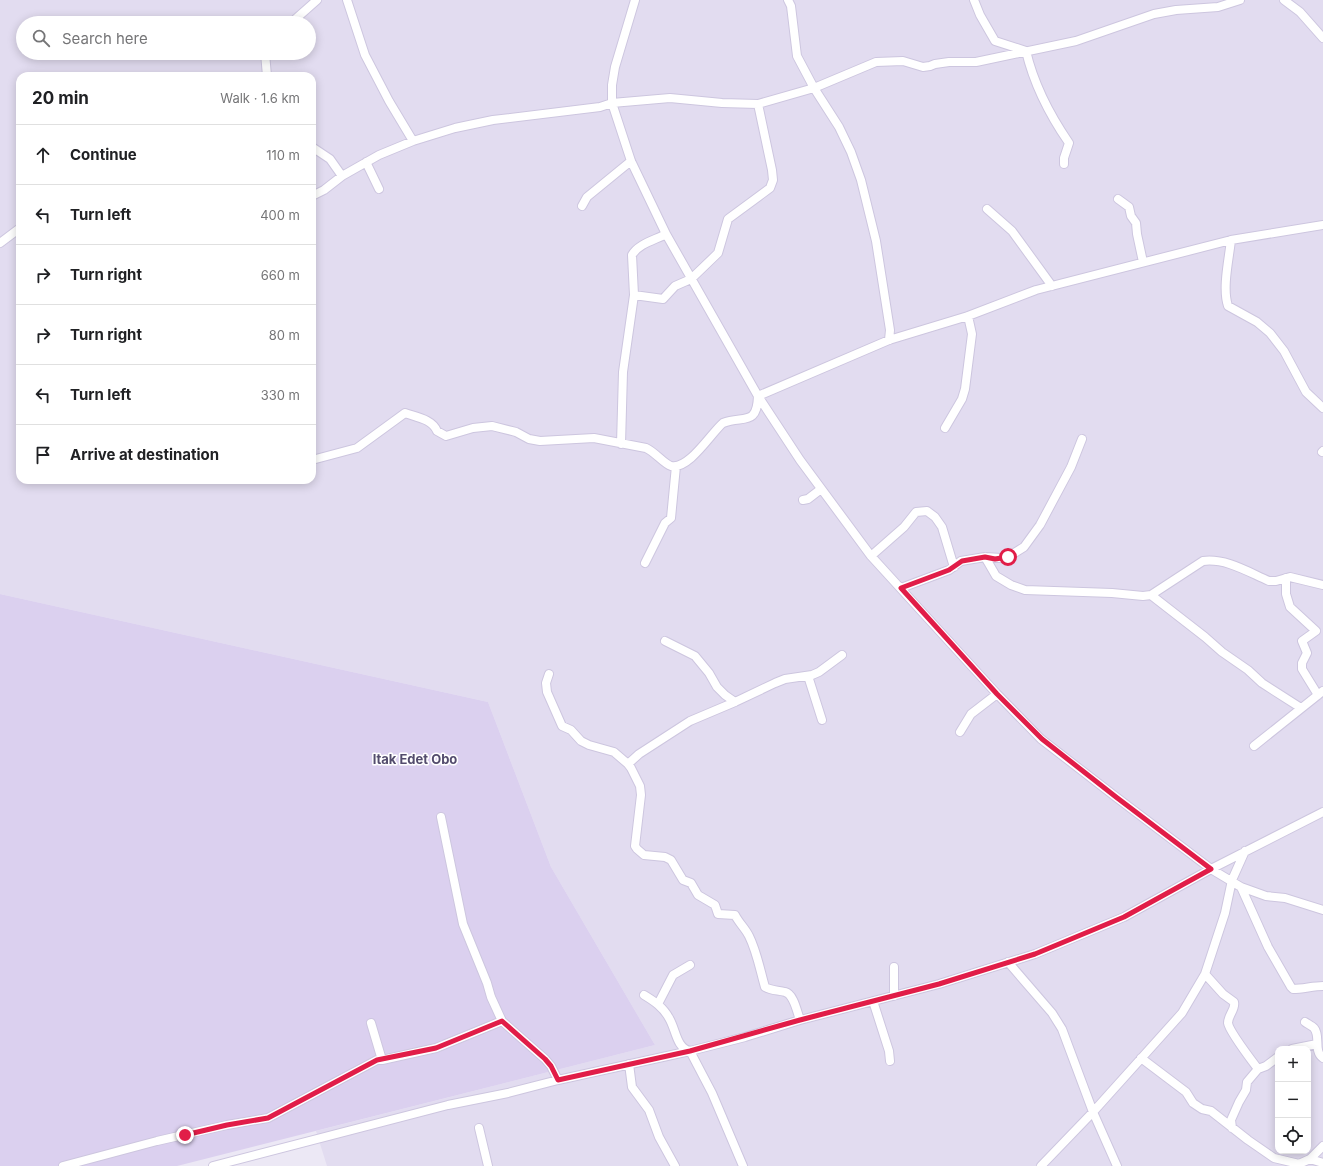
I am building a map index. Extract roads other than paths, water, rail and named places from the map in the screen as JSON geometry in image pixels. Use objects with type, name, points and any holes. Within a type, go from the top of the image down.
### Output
[{"type":"street","points":[[299,16],[317,0]]},
{"type":"street","points":[[347,0],[365,55],[383,91],[413,141]]},
{"type":"street","points":[[635,0],[615,67],[612,85],[612,103],[631,161],[666,234],[758,396],[821,489],[872,556],[997,694],[1042,739],[1211,869],[1232,880],[1241,887],[1266,896],[1285,898],[1323,910]]},
{"type":"street","points":[[788,0],[791,6],[797,56],[852,152],[861,180],[876,240],[890,330],[889,340]]},
{"type":"street","points":[[974,0],[980,15],[995,41],[1026,51]]},
{"type":"street","points":[[316,194],[324,190],[342,176],[391,150],[413,141],[455,128],[493,120],[600,107],[612,103],[670,98],[722,103],[758,104],[814,88],[876,62],[903,61],[923,67],[949,62],[976,62],[1076,41],[1154,14],[1176,10],[1218,7],[1240,0]]},
{"type":"street","points":[[1284,0],[1300,12],[1323,38]]},
{"type":"street","points":[[1026,51],[1031,72],[1050,113],[1069,143],[1064,158],[1064,164]]},
{"type":"street","points":[[266,60],[267,72]]},
{"type":"street","points":[[634,295],[663,299],[676,286],[691,279],[718,253],[728,219],[770,188],[772,170],[758,104]]},
{"type":"street","points":[[316,150],[330,159],[342,176]]},
{"type":"street","points":[[582,206],[587,197],[631,161]]},
{"type":"street","points":[[366,162],[379,189]]},
{"type":"street","points":[[1118,199],[1129,207],[1131,216],[1136,223],[1143,262]]},
{"type":"street","points":[[987,209],[1012,231],[1052,286]]},
{"type":"street","points":[[758,396],[889,340],[968,316],[1036,290],[1231,240],[1323,225]]},
{"type":"street","points":[[0,243],[16,231]]},
{"type":"street","points":[[621,444],[623,372],[634,295],[632,255],[635,250],[642,245],[666,234]]},
{"type":"street","points":[[1231,240],[1226,289],[1226,300],[1228,306],[1258,322],[1270,333],[1284,351],[1306,392],[1323,408]]},
{"type":"street","points":[[945,428],[962,399],[965,389],[972,334],[968,316]]},
{"type":"street","points":[[316,459],[357,448],[405,413],[428,421],[437,431],[446,436],[473,428],[492,426],[516,432],[529,439],[540,441],[594,438],[649,450],[670,466],[676,466],[682,465],[687,461],[723,423],[741,420],[753,415],[756,410],[758,396]]},
{"type":"street","points":[[901,588],[949,570],[962,561],[985,557],[995,559],[1008,557],[1024,547],[1040,525],[1071,466],[1082,438]]},
{"type":"street","points":[[645,563],[665,523],[671,518],[676,466]]},
{"type":"street","points":[[803,500],[808,499],[821,489]]},
{"type":"street","points":[[872,556],[904,527],[916,512],[927,511],[935,517],[942,527],[954,567]]},
{"type":"street","points":[[985,557],[996,576],[1011,585],[1025,590],[1112,593],[1143,596],[1151,595],[1203,561],[1212,560],[1226,562],[1269,581],[1276,581],[1290,577],[1323,584]]},
{"type":"street","points":[[1254,746],[1321,693],[1302,669],[1302,663],[1307,653],[1302,641],[1316,631],[1290,607],[1286,594],[1286,578]]},
{"type":"street","points":[[1151,595],[1222,652],[1248,670],[1262,683],[1301,708]]},
{"type":"street","points":[[665,641],[695,656],[709,673],[717,687],[735,702]]},
{"type":"street","points":[[628,764],[639,754],[690,721],[785,679],[808,676],[819,672],[842,655]]},
{"type":"street","points":[[549,674],[546,683],[547,692],[562,726],[571,730],[581,741],[589,745],[614,752],[628,764],[637,777],[641,795],[635,846],[637,849],[644,855],[665,857],[671,860],[683,880],[691,883],[698,895],[715,906],[718,914],[735,915],[752,943],[766,987],[784,992],[791,996],[800,1020]]},
{"type":"street","points":[[808,676],[822,720]]},
{"type":"street","points":[[960,732],[971,714],[997,694]]},
{"type":"street","points":[[213,1166],[448,1105],[690,1051],[800,1020],[939,984],[1035,954],[1124,917],[1245,851],[1323,812]]},
{"type":"street","points":[[441,817],[463,924],[488,983],[491,997],[502,1021],[545,1059],[551,1066],[558,1080]]},
{"type":"street","points":[[1041,1166],[1093,1112],[1182,1013],[1205,974],[1224,913],[1232,880],[1245,851]]},
{"type":"street","points":[[1241,887],[1268,947],[1291,987],[1293,989],[1299,989],[1323,986]]},
{"type":"street","points":[[1008,962],[1055,1018],[1066,1040],[1093,1112],[1117,1166]]},
{"type":"street","points":[[658,1004],[673,975],[690,965]]},
{"type":"street","points":[[894,967],[894,996]]},
{"type":"street","points":[[1205,974],[1223,994],[1234,1002],[1234,1007],[1230,1014],[1228,1024],[1231,1032],[1258,1069]]},
{"type":"street","points":[[644,995],[658,1004],[669,1017],[681,1046],[685,1050],[690,1051],[712,1093],[743,1166]]},
{"type":"street","points":[[873,1001],[889,1051],[890,1061]]},
{"type":"street","points":[[63,1166],[157,1141],[227,1125],[268,1118],[377,1060],[436,1048],[502,1021]]},
{"type":"street","points":[[1305,1022],[1314,1028],[1316,1032],[1319,1055],[1323,1058]]},
{"type":"street","points":[[371,1023],[382,1060]]},
{"type":"street","points":[[1307,1046],[1317,1044]]},
{"type":"street","points":[[1141,1058],[1186,1092],[1187,1097],[1193,1103],[1211,1111],[1274,1158],[1299,1164],[1310,1159],[1323,1146]]},
{"type":"street","points":[[1232,1128],[1231,1120],[1246,1090],[1247,1082],[1258,1069],[1266,1066],[1275,1059]]},
{"type":"street","points":[[629,1064],[632,1086],[650,1110],[659,1137],[675,1166]]},
{"type":"street","points":[[479,1128],[488,1166]]},
{"type":"street","points":[[1310,1159],[1323,1163]]},
{"type":"district","name":"Itak Edet Obo","points":[[415,759]]}]
